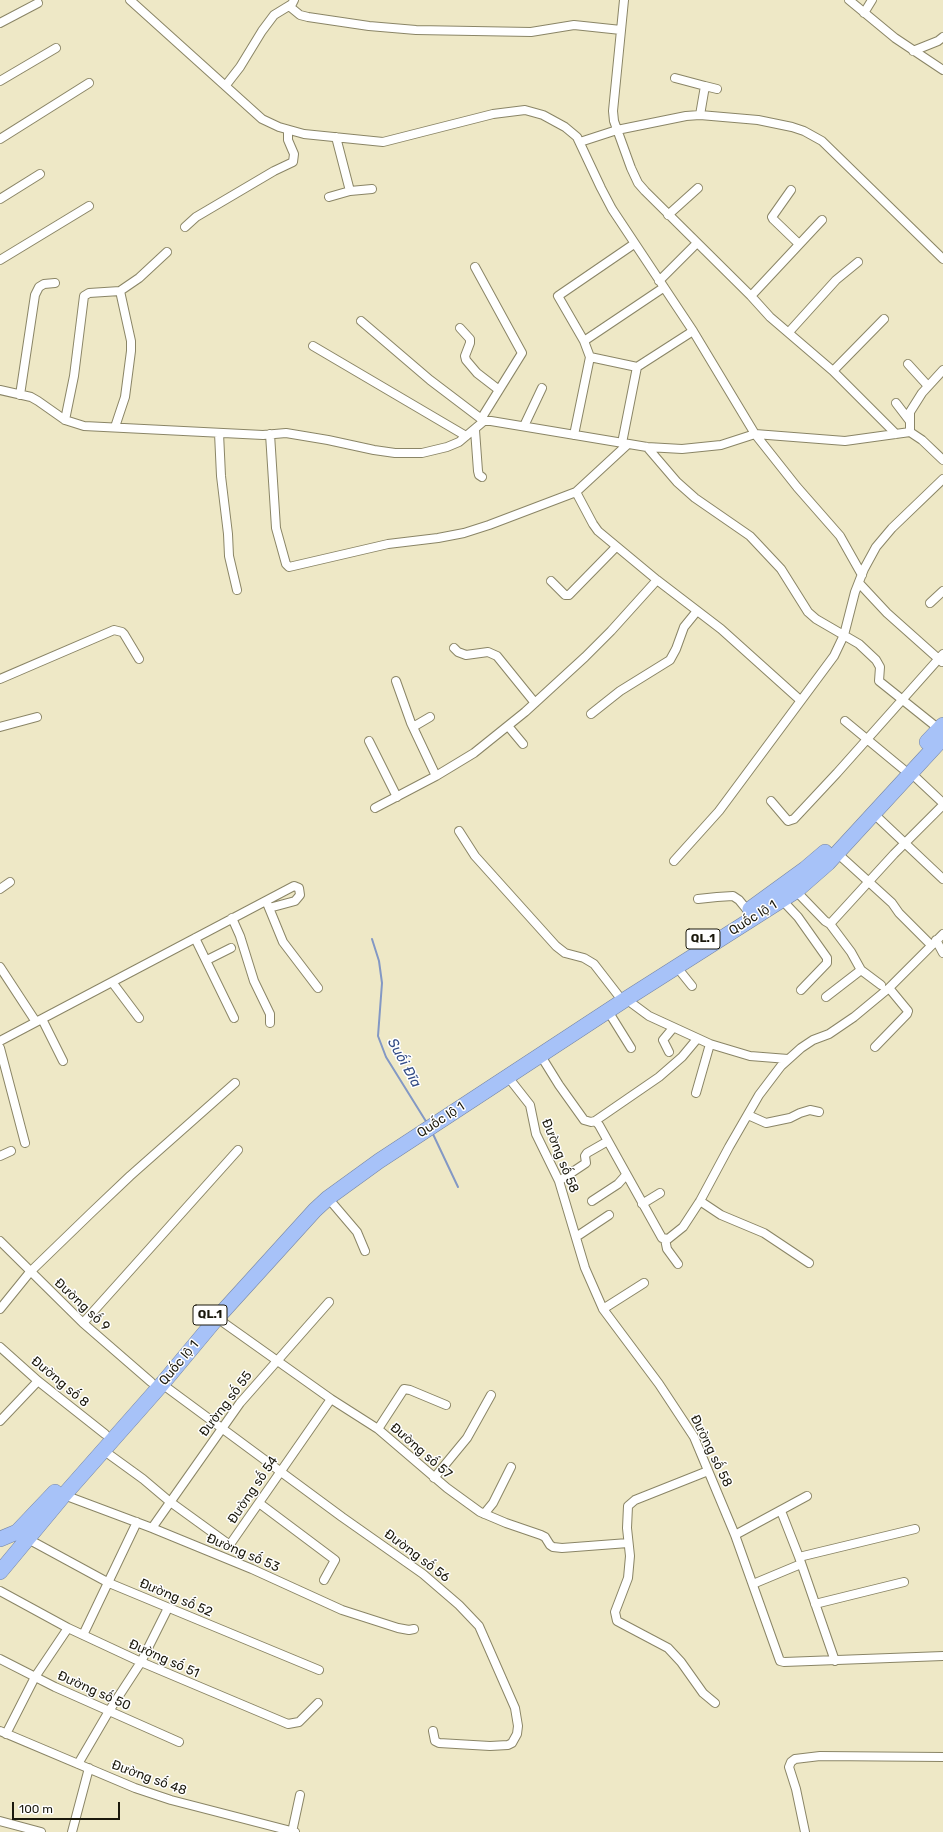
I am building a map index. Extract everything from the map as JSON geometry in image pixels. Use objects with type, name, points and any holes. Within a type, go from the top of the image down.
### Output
[{"type":"highway","name":"Quốc lộ 1","points":[[435,1120],[541,1056],[608,1011],[622,997],[676,966],[796,891],[837,854],[874,814],[907,771],[942,730]]},
{"type":"highway","name":"Quốc lộ 1","points":[[0,1539],[25,1533],[64,1495],[305,1207],[340,1177],[435,1120],[622,997],[748,911],[823,854],[907,771]]},
{"type":"highway","name":"Quốc lộ 1","points":[[0,1572],[16,1553],[25,1533],[55,1492],[105,1434],[157,1383],[304,1220],[328,1198],[421,1129]]},
{"type":"highway","points":[[0,1531],[25,1533]]},
{"type":"highway","points":[[0,1562],[16,1553]]},
{"type":"street","points":[[130,0],[262,118],[273,125],[288,130],[304,134],[375,143],[390,141],[493,114],[525,110],[543,115],[556,121],[573,133],[580,142],[601,188],[634,244],[693,331],[755,434],[840,536],[860,579],[887,613],[942,659],[903,699],[794,819],[788,820],[771,801]]},
{"type":"street","points":[[624,0],[614,121],[638,183],[751,296],[770,317],[833,371],[896,434]]},
{"type":"street","points":[[849,0],[913,51],[943,70]]},
{"type":"street","points":[[864,13],[872,0]]},
{"type":"street","points":[[0,23],[38,2]]},
{"type":"street","points":[[226,85],[240,67],[262,31],[274,15],[292,3],[300,15],[308,17],[369,26],[416,30],[531,32],[574,25],[621,30]]},
{"type":"street","points":[[913,51],[943,37]]},
{"type":"street","points":[[0,80],[56,48]]},
{"type":"street","points":[[675,78],[718,89]]},
{"type":"street","points":[[0,139],[88,83]]},
{"type":"street","points":[[700,115],[705,86]]},
{"type":"street","points":[[580,142],[617,130],[686,116],[700,115],[758,120],[792,127],[822,141],[943,259]]},
{"type":"street","points":[[185,227],[202,213],[274,171],[293,162],[294,154],[288,140],[288,130]]},
{"type":"street","points":[[336,138],[350,191]]},
{"type":"street","points":[[0,199],[40,174]]},
{"type":"street","points":[[668,214],[698,188]]},
{"type":"street","points":[[329,197],[350,191],[372,189]]},
{"type":"street","points":[[791,190],[772,216],[772,219],[799,244]]},
{"type":"street","points":[[0,260],[89,206]]},
{"type":"street","points":[[751,296],[822,220]]},
{"type":"street","points":[[584,342],[661,285],[697,243]]},
{"type":"street","points":[[574,435],[590,357],[584,342],[558,296],[634,244]]},
{"type":"street","points":[[66,420],[74,376],[84,296],[89,293],[120,291],[139,278],[167,252]]},
{"type":"street","points":[[789,332],[836,280],[858,262]]},
{"type":"street","points":[[0,390],[38,401],[66,420],[84,426],[220,433],[296,434],[374,450],[410,454],[434,451],[447,447],[475,430],[522,353],[475,267]]},
{"type":"street","points":[[20,395],[35,295],[39,287],[44,284],[55,283]]},
{"type":"street","points":[[115,427],[125,397],[131,352],[131,341],[120,291]]},
{"type":"street","points":[[833,371],[884,319]]},
{"type":"street","points":[[361,321],[430,380],[482,420],[625,444],[682,449],[710,448],[755,434],[845,441],[910,432],[922,440],[943,460]]},
{"type":"street","points":[[460,328],[470,340],[465,356],[466,360],[477,373],[499,390]]},
{"type":"street","points":[[590,357],[637,367],[693,331]]},
{"type":"street","points":[[313,346],[466,436]]},
{"type":"street","points":[[908,364],[928,386]]},
{"type":"street","points":[[270,434],[276,528],[286,564],[289,567],[376,546],[464,533],[576,492],[625,444],[637,367]]},
{"type":"street","points":[[910,432],[910,412],[922,393],[943,370]]},
{"type":"street","points":[[524,426],[542,388]]},
{"type":"street","points":[[896,403],[909,420]]},
{"type":"street","points":[[475,430],[478,472],[482,477]]},
{"type":"street","points":[[220,433],[220,476],[228,534],[229,563],[237,590]]},
{"type":"street","points":[[647,447],[677,482],[695,498],[740,528],[761,546],[780,569],[808,612],[816,619],[859,644],[876,660],[880,667],[880,681],[942,730]]},
{"type":"street","points":[[674,861],[710,822],[834,656],[844,635],[860,579],[876,547],[892,528],[943,479]]},
{"type":"street","points":[[576,492],[593,524],[616,548],[721,629],[800,700]]},
{"type":"street","points":[[551,581],[565,595],[569,595],[616,548]]},
{"type":"street","points":[[376,808],[436,776],[474,753],[508,726],[535,703],[611,631],[657,580]]},
{"type":"street","points":[[930,603],[943,591]]},
{"type":"street","points":[[591,714],[620,691],[670,660],[676,649],[684,627],[697,611]]},
{"type":"street","points":[[0,679],[114,630],[120,631],[124,634],[139,659]]},
{"type":"street","points":[[454,648],[458,652],[466,655],[488,652],[497,656],[535,703]]},
{"type":"street","points":[[396,681],[413,727],[436,776]]},
{"type":"street","points":[[0,727],[37,717]]},
{"type":"street","points":[[413,727],[430,717]]},
{"type":"street","points":[[830,924],[943,806],[907,771],[844,721]]},
{"type":"street","points":[[508,726],[523,744]]},
{"type":"street","points":[[369,741],[397,797]]},
{"type":"street","points":[[874,814],[943,878]]},
{"type":"street","points":[[459,831],[475,856],[556,946],[565,953],[584,958],[594,964],[622,997],[649,1016],[710,1044],[750,1056],[788,1059]]},
{"type":"street","points":[[837,854],[892,903],[898,913],[943,953]]},
{"type":"street","points":[[0,889],[10,882]]},
{"type":"street","points":[[796,891],[825,921],[830,924],[851,952],[861,970],[881,985]]},
{"type":"street","points":[[698,900],[717,896],[733,896],[739,900],[748,911]]},
{"type":"street","points":[[782,900],[798,917],[827,958],[827,963],[801,990]]},
{"type":"street","points":[[0,1041],[232,918],[267,904],[283,942],[318,988]]},
{"type":"street","points":[[232,918],[240,936],[257,988],[270,1014],[270,1023]]},
{"type":"street","points":[[665,1239],[668,1239],[683,1227],[700,1201],[748,1115],[771,1078],[788,1059],[813,1040],[838,1029],[889,988],[943,934]]},
{"type":"street","points":[[195,938],[234,1018]]},
{"type":"street","points":[[207,960],[231,948]]},
{"type":"street","points":[[0,966],[39,1021],[63,1061]]},
{"type":"street","points":[[676,966],[692,986]]},
{"type":"street","points":[[826,997],[861,970]]},
{"type":"street","points":[[112,982],[139,1018]]},
{"type":"street","points":[[875,1047],[907,1014],[908,1011],[889,988]]},
{"type":"street","points":[[608,1011],[631,1048]]},
{"type":"street","points":[[669,1052],[663,1040],[673,1028]]},
{"type":"street","points":[[541,1056],[559,1085],[584,1120],[591,1122],[595,1121],[659,1077],[682,1057],[697,1039]]},
{"type":"street","points":[[696,1093],[710,1044]]},
{"type":"street","points":[[0,1048],[25,1142]]},
{"type":"street","name":"Đường số 58","points":[[508,1077],[530,1105],[536,1134],[559,1181],[585,1268],[603,1309],[687,1424],[735,1535],[754,1584],[780,1661],[943,1656]]},
{"type":"street","points":[[0,1309],[30,1272],[130,1176],[235,1083]]},
{"type":"street","points":[[748,1115],[766,1123],[790,1118],[800,1112],[810,1110],[820,1112]]},
{"type":"street","points":[[595,1121],[608,1141],[662,1238],[665,1239],[667,1249],[678,1264]]},
{"type":"street","points":[[559,1181],[586,1163],[585,1156],[587,1153],[608,1141]]},
{"type":"street","points":[[82,1323],[238,1150]]},
{"type":"street","points":[[0,1156],[11,1151]]},
{"type":"street","points":[[592,1201],[618,1184],[626,1175]]},
{"type":"street","points":[[642,1204],[660,1193]]},
{"type":"street","points":[[328,1198],[357,1232],[365,1250]]},
{"type":"street","points":[[700,1201],[722,1215],[764,1233],[809,1263]]},
{"type":"street","points":[[576,1237],[609,1215]]},
{"type":"street","name":"Đường số 9","points":[[0,1241],[82,1323],[157,1383]]},
{"type":"street","points":[[603,1309],[644,1283]]},
{"type":"street","name":"Đường số 55","points":[[152,1528],[169,1501],[242,1399],[329,1302]]},
{"type":"street","name":"Đường số 57","points":[[217,1318],[331,1399],[378,1429],[412,1457],[434,1478],[484,1514],[518,1528],[541,1535],[545,1537],[553,1547],[562,1548],[628,1543]]},
{"type":"street","name":"Đường số 8","points":[[0,1347],[105,1434]]},
{"type":"street","points":[[0,1421],[38,1380]]},
{"type":"street","name":"Đường số 56","points":[[157,1383],[423,1574],[460,1605],[482,1630],[515,1708],[518,1734],[512,1743],[504,1746],[490,1746],[439,1743],[435,1741],[433,1731]]},
{"type":"street","points":[[378,1429],[404,1389],[410,1390],[446,1405]]},
{"type":"street","points":[[434,1478],[467,1438],[491,1395]]},
{"type":"street","name":"Đường số 54","points":[[103,1450],[143,1479],[169,1501],[227,1543],[232,1544],[331,1399]]},
{"type":"street","points":[[484,1514],[493,1504],[506,1476],[512,1467]]},
{"type":"street","points":[[708,1471],[635,1500],[628,1506],[627,1519],[630,1556],[628,1578],[615,1612],[617,1621],[668,1648],[681,1662],[703,1693],[715,1703]]},
{"type":"street","name":"Đường số 53","points":[[64,1495],[152,1528],[275,1579],[342,1610],[398,1628],[409,1630],[414,1629]]},
{"type":"street","points":[[735,1535],[808,1496]]},
{"type":"street","points":[[259,1503],[334,1559],[336,1562],[324,1580]]},
{"type":"street","points":[[781,1510],[835,1660]]},
{"type":"street","points":[[84,1635],[137,1522]]},
{"type":"street","points":[[754,1584],[800,1560],[915,1529]]},
{"type":"street","name":"Đường số 52","points":[[25,1533],[109,1583],[319,1670]]},
{"type":"street","points":[[816,1604],[904,1582]]},
{"type":"street","name":"Đường số 51","points":[[0,1591],[68,1628],[141,1662],[288,1724],[299,1722],[318,1703]]},
{"type":"street","points":[[78,1764],[109,1711],[141,1662],[168,1608]]},
{"type":"street","points":[[3,1732],[35,1677],[68,1628]]},
{"type":"street","name":"Đường số 50","points":[[0,1658],[35,1677],[179,1742]]},
{"type":"street","name":"Đường số 48","points":[[3,1732],[135,1788],[171,1800],[293,1832]]},
{"type":"street","points":[[805,1832],[796,1789],[789,1767],[791,1762],[795,1759],[820,1756],[943,1757]]},
{"type":"street","points":[[72,1832],[89,1768]]},
{"type":"street","points":[[293,1832],[300,1795]]},
{"type":"street","points":[[0,1821],[41,1832]]},
{"type":"waterway","name":"Suối Đĩa","points":[[372,939],[379,961],[382,983],[378,1036],[386,1057],[427,1123]]},
{"type":"waterway","name":"Suối Đĩa","points":[[432,1132],[458,1187]]}]
